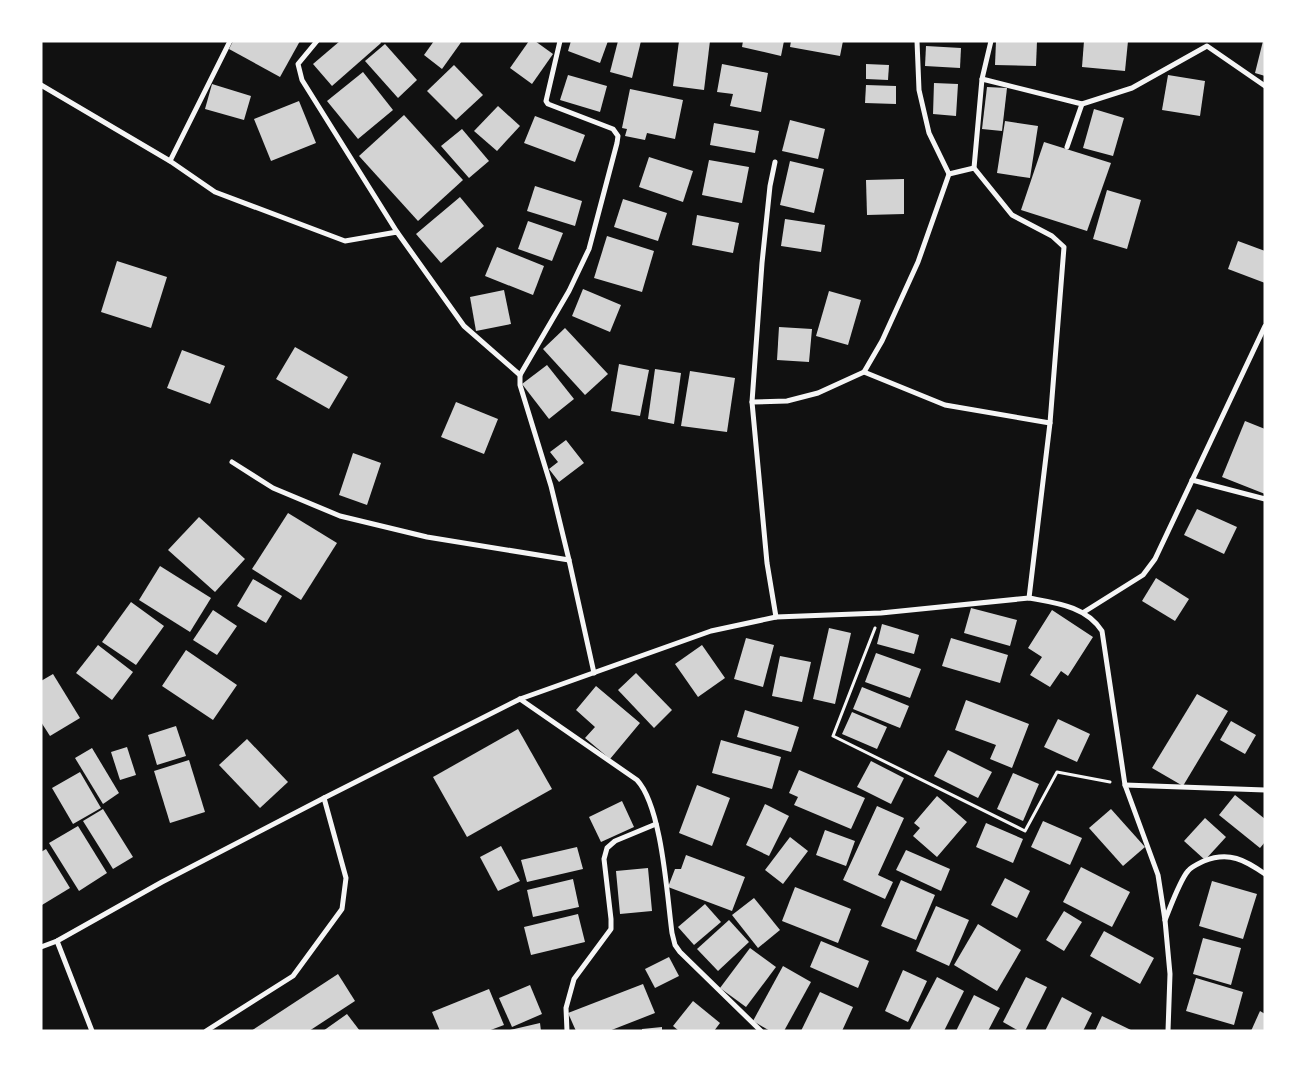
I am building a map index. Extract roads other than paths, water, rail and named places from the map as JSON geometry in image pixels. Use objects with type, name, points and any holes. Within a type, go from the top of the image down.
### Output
[{"type":"street","points":[[170,162],[230,41]]},
{"type":"street","points":[[317,41],[298,64],[302,80],[397,232],[464,326],[520,375]]},
{"type":"street","points":[[560,41],[546,101],[613,129],[618,136],[589,249],[569,291],[520,375],[520,385],[551,486],[594,674]]},
{"type":"street","points":[[752,402],[787,401],[818,393],[864,372],[882,341],[918,262],[949,174],[929,132],[919,90],[918,41]]},
{"type":"street","points":[[991,41],[982,80],[974,168],[1012,215],[1052,236],[1064,247],[1050,423],[1029,598]]},
{"type":"street","points":[[982,80],[1082,104],[1132,88],[1207,43],[1265,86]]},
{"type":"street","points":[[41,85],[170,162],[215,192],[345,241],[397,232]]},
{"type":"street","points":[[1067,147],[1082,104]]},
{"type":"street","points":[[775,162],[770,186],[762,263],[752,402],[767,562],[776,617]]},
{"type":"street","points":[[949,174],[974,168]]},
{"type":"street","points":[[1084,612],[1143,576],[1155,558],[1265,326]]},
{"type":"street","points":[[864,372],[945,405],[1050,423]]},
{"type":"street","points":[[232,462],[273,488],[340,516],[427,537],[569,560]]},
{"type":"street","points":[[1192,480],[1265,499]]},
{"type":"street","points":[[41,947],[57,941],[162,882],[324,798],[520,699],[711,631],[776,617],[881,613],[1029,598],[1061,604],[1084,612],[1102,631],[1126,785],[1158,875],[1165,920],[1170,974],[1168,1031]]},
{"type":"street","points":[[520,699],[638,780],[645,788],[661,845],[675,945],[761,1031]]},
{"type":"street","points":[[1126,785],[1265,790]]},
{"type":"street","points":[[206,1031],[293,976],[342,909],[346,878],[324,798]]},
{"type":"street","points":[[567,1031],[566,1008],[574,979],[611,929],[612,920],[604,859],[607,848],[615,841],[656,824]]},
{"type":"street","points":[[1165,920],[1188,871],[1201,862],[1216,857],[1233,857],[1251,864],[1265,874]]},
{"type":"street","points":[[57,941],[92,1031]]}]
